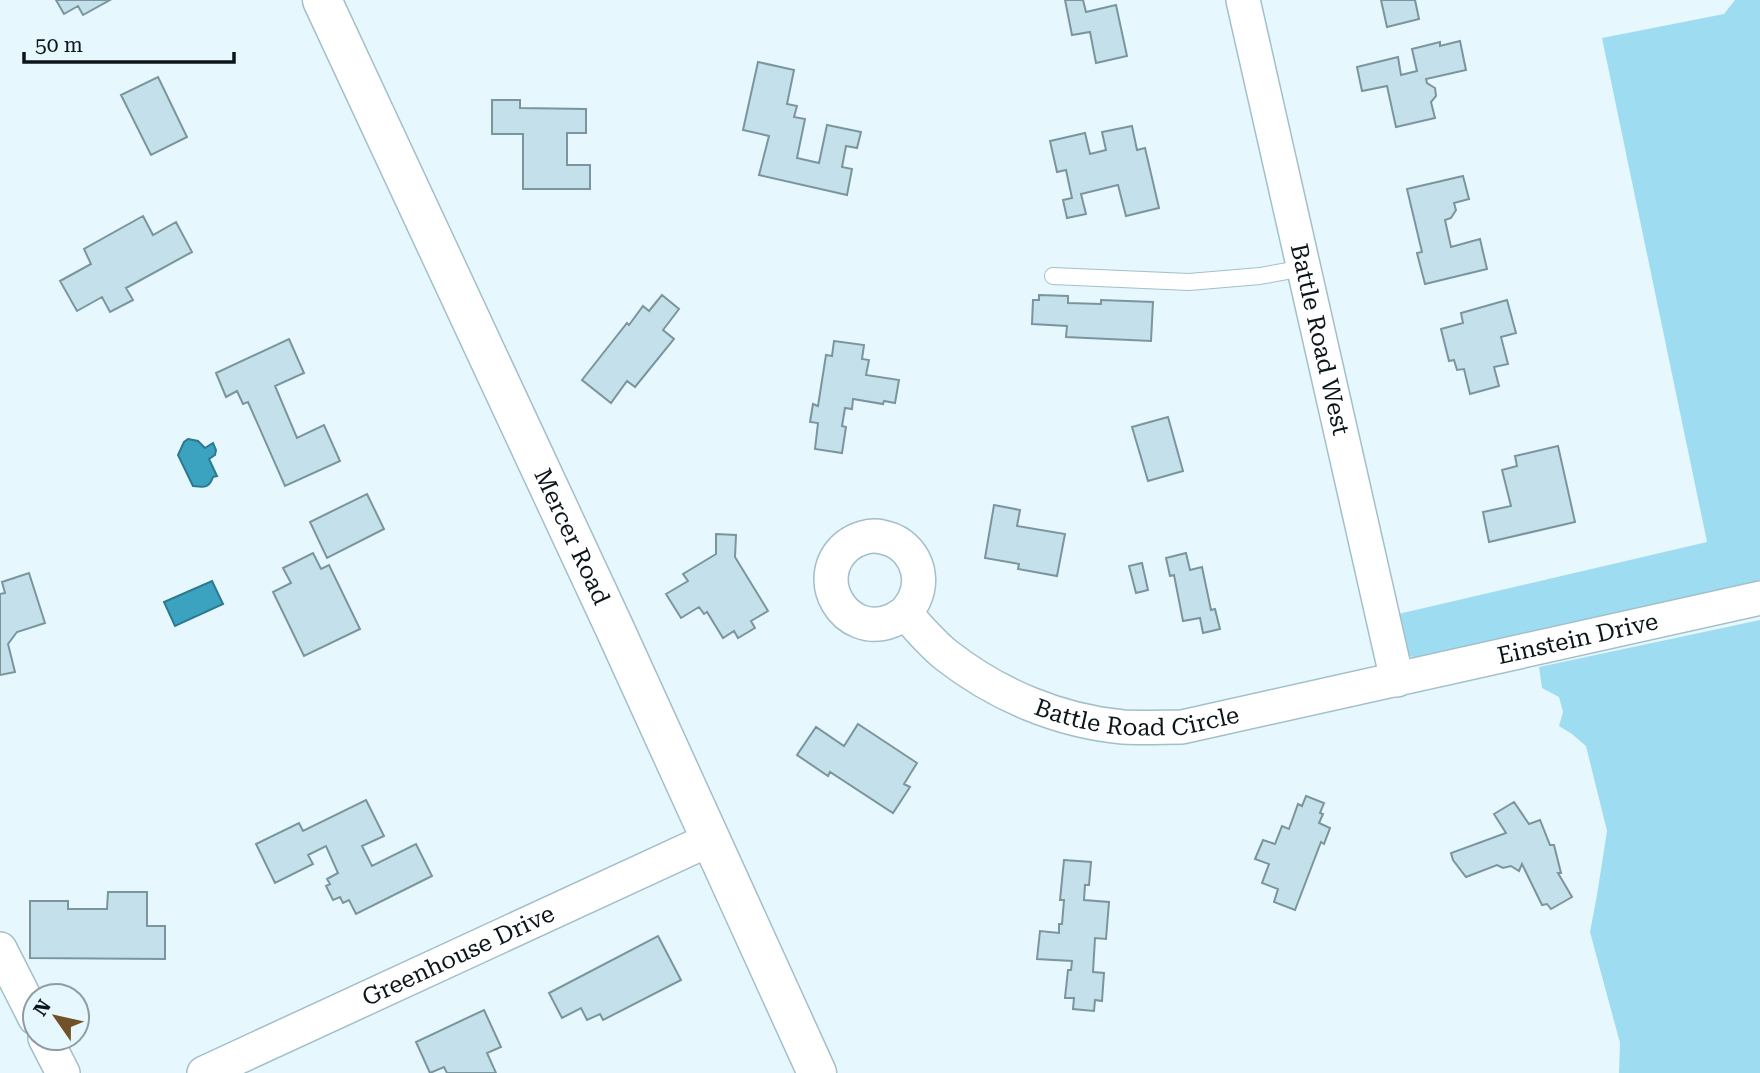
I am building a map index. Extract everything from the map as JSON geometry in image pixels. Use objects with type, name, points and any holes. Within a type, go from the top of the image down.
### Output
[{"type":"main road","name":"Mercer Road","points":[[322,0],[597,591],[817,1073]]},
{"type":"street","name":"Battle Road West","points":[[1243,0],[1397,680]]},
{"type":"street","name":"Einstein Drive","points":[[1397,680],[1760,598]]},
{"type":"street","name":"Battle Road Circle","points":[[905,613],[945,654],[985,682],[1027,703],[1071,718],[1123,727],[1182,727],[1397,680]]},
{"type":"street","name":"Greenhouse Drive","points":[[204,1073],[711,839]]},
{"type":"street","points":[[0,949],[21,990]]},
{"type":"street","points":[[52,1052],[63,1073]]},
{"type":"lane","points":[[1053,276],[1189,282],[1260,276],[1304,268]]},
{"type":"shaded area","points":[[1735,0],[1760,0],[1760,580],[1438,658],[1412,657],[1404,653],[1394,615],[1707,542],[1602,38],[1724,14]]},
{"type":"shaded area","points":[[188,439],[198,441],[205,448],[213,443],[215,455],[209,459],[217,476],[213,477],[210,484],[193,486],[178,455]]},
{"type":"shaded area","points":[[212,581],[223,604],[175,626],[164,602]]},
{"type":"shaded area","points":[[1760,620],[1760,1073],[1619,1073],[1620,1043],[1590,932],[1607,831],[1586,746],[1559,726],[1563,712],[1559,697],[1542,688],[1539,667]]},
{"type":"building","points":[[56,0],[110,0],[83,15],[78,6],[64,14]]},
{"type":"building","points":[[1065,0],[1083,0],[1086,12],[1116,5],[1127,56],[1096,63],[1090,32],[1072,35]]},
{"type":"building","points":[[1381,0],[1415,0],[1419,19],[1387,27]]},
{"type":"building","points":[[1460,41],[1466,70],[1426,79],[1427,83],[1435,88],[1436,96],[1431,102],[1435,118],[1396,127],[1387,86],[1362,91],[1357,67],[1398,57],[1401,75],[1417,71],[1412,49],[1440,42],[1440,46]]},
{"type":"building","points":[[758,62],[794,70],[787,104],[797,106],[794,117],[805,119],[797,158],[819,163],[827,125],[861,132],[857,148],[846,146],[842,167],[852,169],[847,195],[759,175],[769,136],[743,130]]},
{"type":"building","points":[[158,77],[187,137],[151,155],[121,95]]},
{"type":"building","points":[[492,100],[520,100],[520,108],[586,109],[586,133],[567,133],[567,165],[590,165],[590,189],[523,189],[523,134],[492,134]]},
{"type":"building","points":[[1132,126],[1137,150],[1145,148],[1159,208],[1126,216],[1118,185],[1081,194],[1086,214],[1067,218],[1063,200],[1072,198],[1066,170],[1057,172],[1050,141],[1085,133],[1090,154],[1106,150],[1102,132]]},
{"type":"building","points":[[1463,176],[1469,199],[1454,203],[1456,210],[1451,218],[1445,220],[1451,247],[1480,239],[1487,269],[1425,284],[1417,253],[1422,252],[1407,189]]},
{"type":"building","points":[[143,216],[153,235],[176,222],[192,252],[126,288],[133,300],[110,312],[102,297],[77,311],[60,281],[91,264],[84,249]]},
{"type":"building","points":[[662,295],[679,309],[663,330],[674,339],[635,387],[627,381],[611,403],[582,380],[643,306],[649,311]]},
{"type":"building","points":[[1039,295],[1068,296],[1068,303],[1101,304],[1101,300],[1153,302],[1151,341],[1066,337],[1067,326],[1032,324],[1033,300],[1039,300]]},
{"type":"building","points":[[1507,300],[1516,333],[1501,337],[1508,364],[1494,367],[1499,386],[1470,394],[1464,369],[1457,370],[1454,360],[1449,361],[1441,329],[1463,323],[1461,313]]},
{"type":"building","points":[[289,339],[304,373],[275,386],[297,438],[324,425],[340,461],[285,486],[248,402],[243,404],[237,391],[226,397],[216,373]]},
{"type":"building","points":[[834,341],[864,345],[862,359],[869,360],[866,375],[899,380],[895,403],[884,401],[883,404],[853,399],[852,409],[845,408],[842,426],[846,427],[842,453],[815,449],[818,423],[810,422],[813,404],[818,406],[826,355],[832,356]]},
{"type":"building","points":[[1168,417],[1183,471],[1148,481],[1132,427]]},
{"type":"building","points":[[1558,446],[1575,522],[1489,542],[1483,512],[1511,506],[1502,470],[1517,466],[1515,456]]},
{"type":"building","points":[[367,494],[384,529],[327,558],[310,522]]},
{"type":"building","points":[[994,505],[1020,510],[1017,526],[1065,534],[1057,576],[1018,569],[1019,564],[985,558]]},
{"type":"building","points":[[716,534],[736,535],[735,557],[768,611],[751,621],[755,628],[738,638],[734,631],[723,638],[707,612],[704,614],[699,607],[681,618],[666,594],[688,581],[683,574],[716,554]]},
{"type":"building","points":[[313,553],[321,569],[329,565],[360,629],[304,656],[273,592],[291,583],[283,568]]},
{"type":"building","points":[[1186,553],[1190,570],[1202,567],[1211,610],[1215,609],[1220,629],[1203,633],[1200,618],[1183,621],[1174,575],[1170,576],[1166,558]]},
{"type":"building","points":[[1142,563],[1148,590],[1136,593],[1129,566]]},
{"type":"building","points":[[29,573],[45,623],[17,632],[8,644],[15,672],[0,675],[0,594],[5,593],[2,582]]},
{"type":"building","points":[[858,724],[917,763],[904,784],[910,787],[893,813],[830,772],[828,776],[797,755],[816,727],[844,746]]},
{"type":"building","points":[[1306,796],[1324,803],[1319,823],[1330,828],[1324,844],[1321,842],[1295,910],[1274,902],[1278,889],[1262,883],[1269,864],[1255,859],[1263,840],[1275,844],[1282,826],[1289,829],[1298,804],[1302,806]]},
{"type":"building","points":[[366,800],[384,836],[362,846],[372,866],[416,844],[432,876],[356,914],[349,900],[343,903],[340,897],[333,900],[326,886],[330,884],[327,879],[338,873],[326,846],[308,855],[313,864],[275,883],[256,844],[299,823],[303,831]]},
{"type":"building","points":[[1514,802],[1529,824],[1540,820],[1550,845],[1554,845],[1561,873],[1558,873],[1572,897],[1551,909],[1547,904],[1542,905],[1522,864],[1519,871],[1511,866],[1503,868],[1497,865],[1466,877],[1453,860],[1451,853],[1506,833],[1494,814]]},
{"type":"building","points":[[1064,860],[1091,862],[1089,885],[1085,885],[1084,900],[1109,902],[1106,939],[1095,938],[1093,972],[1104,973],[1102,1001],[1095,1000],[1094,1011],[1073,1009],[1074,998],[1065,998],[1068,970],[1071,970],[1072,961],[1037,959],[1040,931],[1059,933],[1059,924],[1062,924],[1064,900],[1060,900]]},
{"type":"building","points":[[108,892],[147,892],[147,926],[165,926],[165,959],[30,958],[30,901],[68,901],[68,909],[107,909]]},
{"type":"building","points":[[658,936],[681,980],[603,1020],[600,1014],[587,1020],[581,1008],[562,1018],[549,993]]},
{"type":"building","points":[[484,1010],[501,1047],[487,1053],[496,1073],[447,1073],[444,1067],[430,1073],[416,1042]]}]
